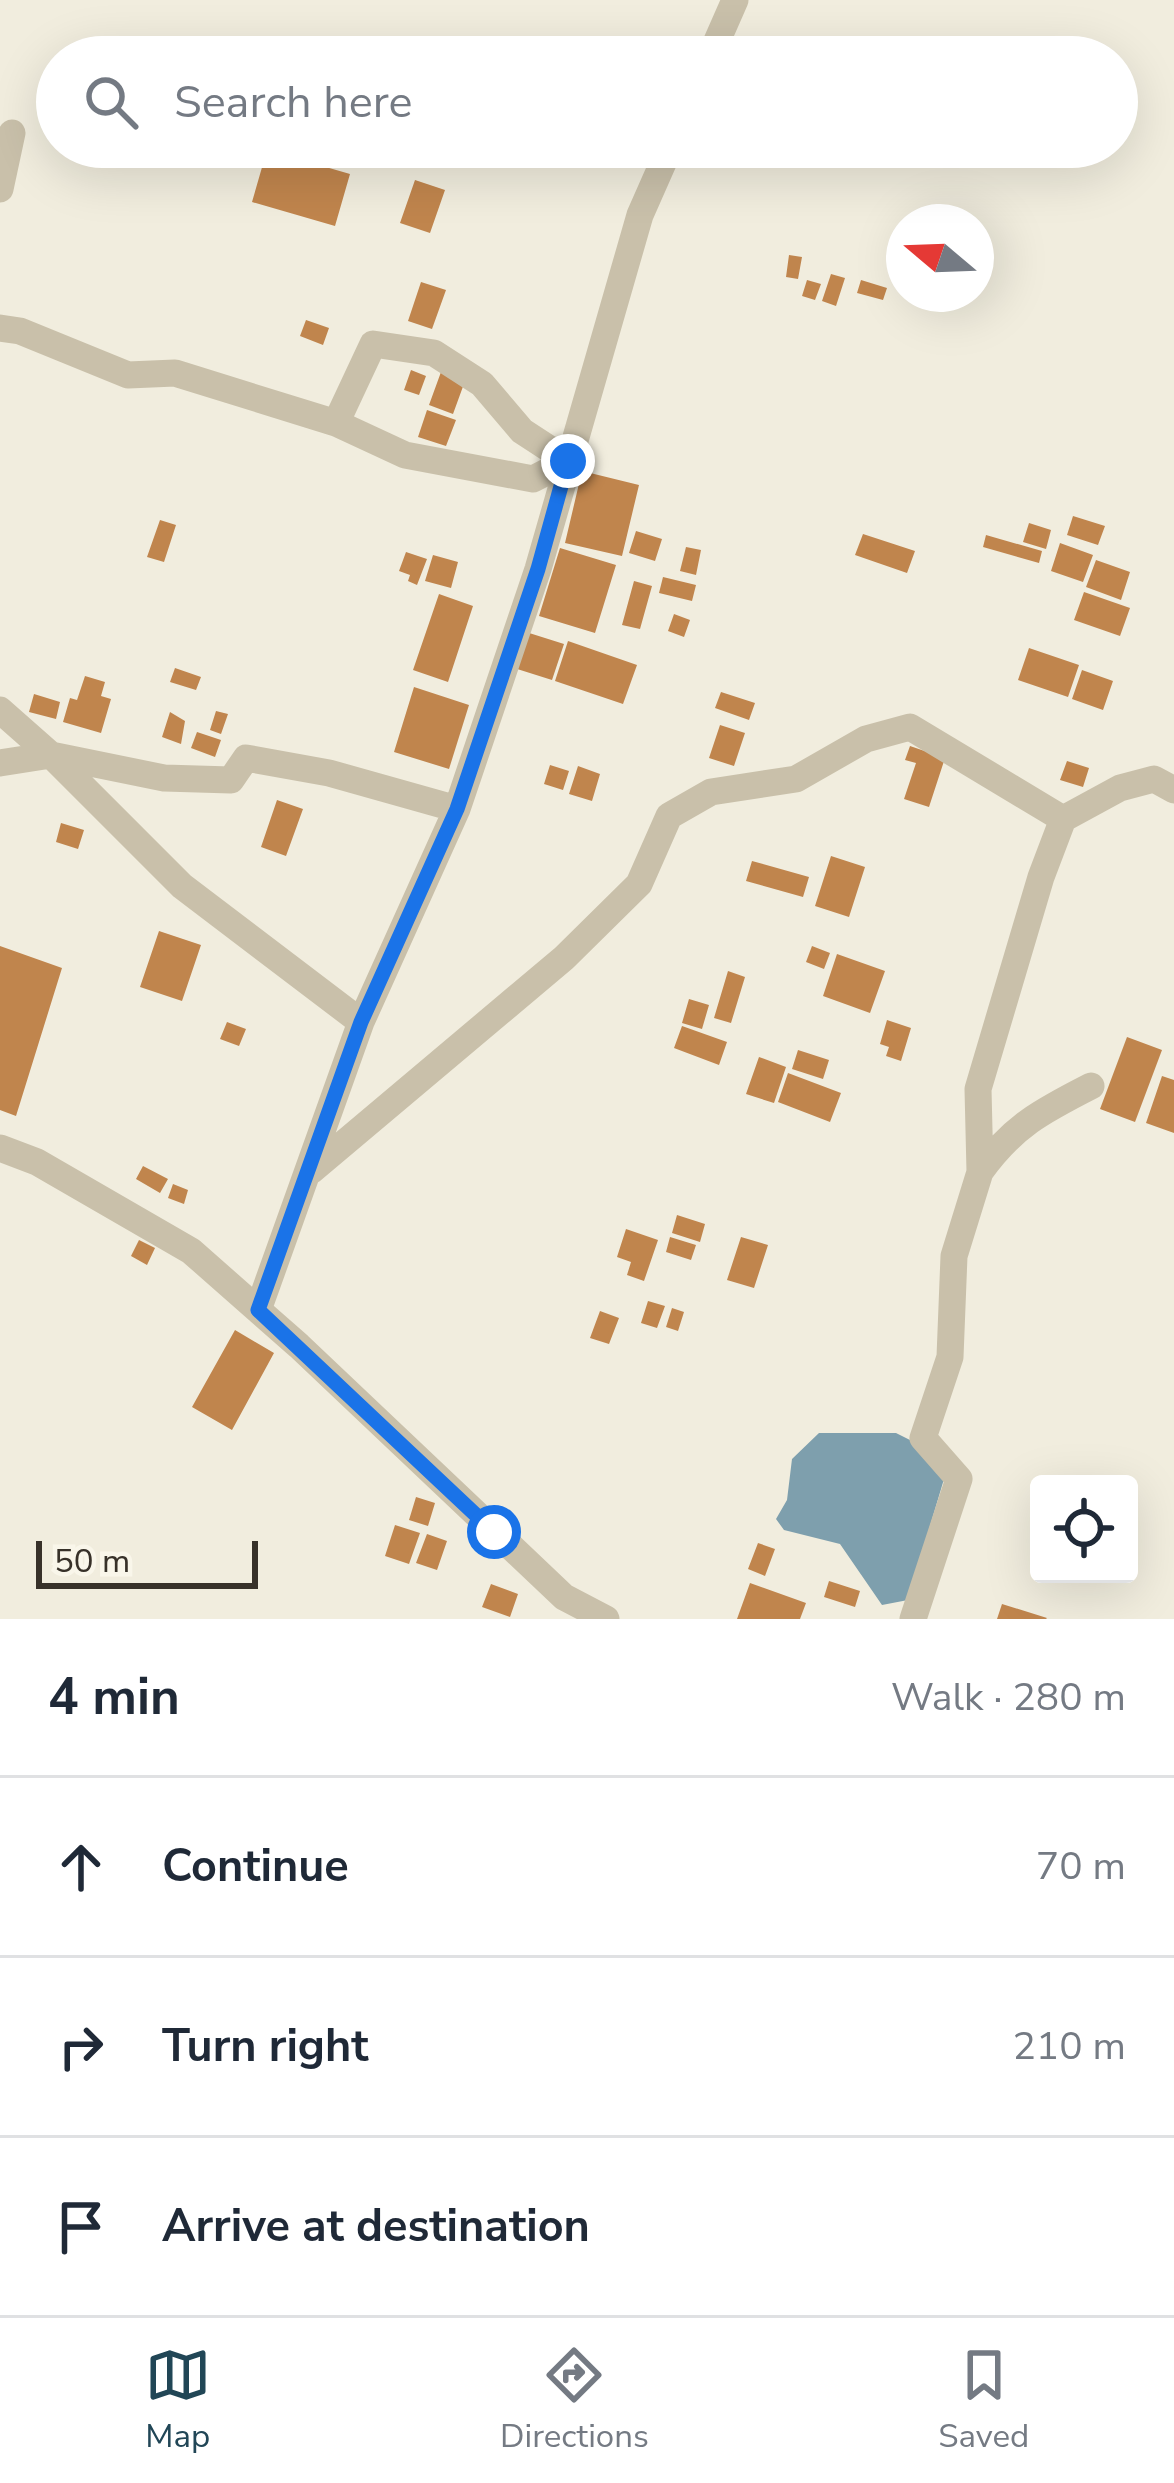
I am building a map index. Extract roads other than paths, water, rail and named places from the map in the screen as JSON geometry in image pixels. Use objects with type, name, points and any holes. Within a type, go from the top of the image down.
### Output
[{"type":"street","points":[[719,36],[735,0]]},
{"type":"street","points":[[0,189],[12,133]]},
{"type":"street","points":[[258,1310],[361,1022],[457,809],[538,569],[640,214],[661,168]]},
{"type":"street","points":[[0,328],[20,331],[128,375],[175,373],[336,423],[405,455],[533,478],[568,461]]},
{"type":"street","points":[[336,423],[373,344],[434,353],[482,384],[522,431],[568,461]]},
{"type":"street","points":[[0,710],[51,754],[182,886],[361,1022]]},
{"type":"street","points":[[306,1174],[564,958],[639,884],[669,816],[711,792],[796,779],[866,739],[910,727],[1063,819]]},
{"type":"street","points":[[0,763],[51,754],[164,778],[231,780],[246,758],[329,773],[457,809]]},
{"type":"street","points":[[980,1172],[978,1089],[1063,819],[1120,788],[1154,779],[1174,790]]},
{"type":"street","points":[[914,1619],[959,1479],[923,1438],[950,1357],[954,1256],[980,1172],[1002,1141],[1032,1116],[1091,1086]]},
{"type":"street","points":[[0,1148],[37,1162],[191,1251],[564,1597],[605,1619]]},
{"type":"water","points":[[819,1433],[896,1433],[924,1447],[944,1479],[908,1600],[882,1605],[840,1544],[784,1530],[776,1519],[787,1500],[792,1459]]}]
